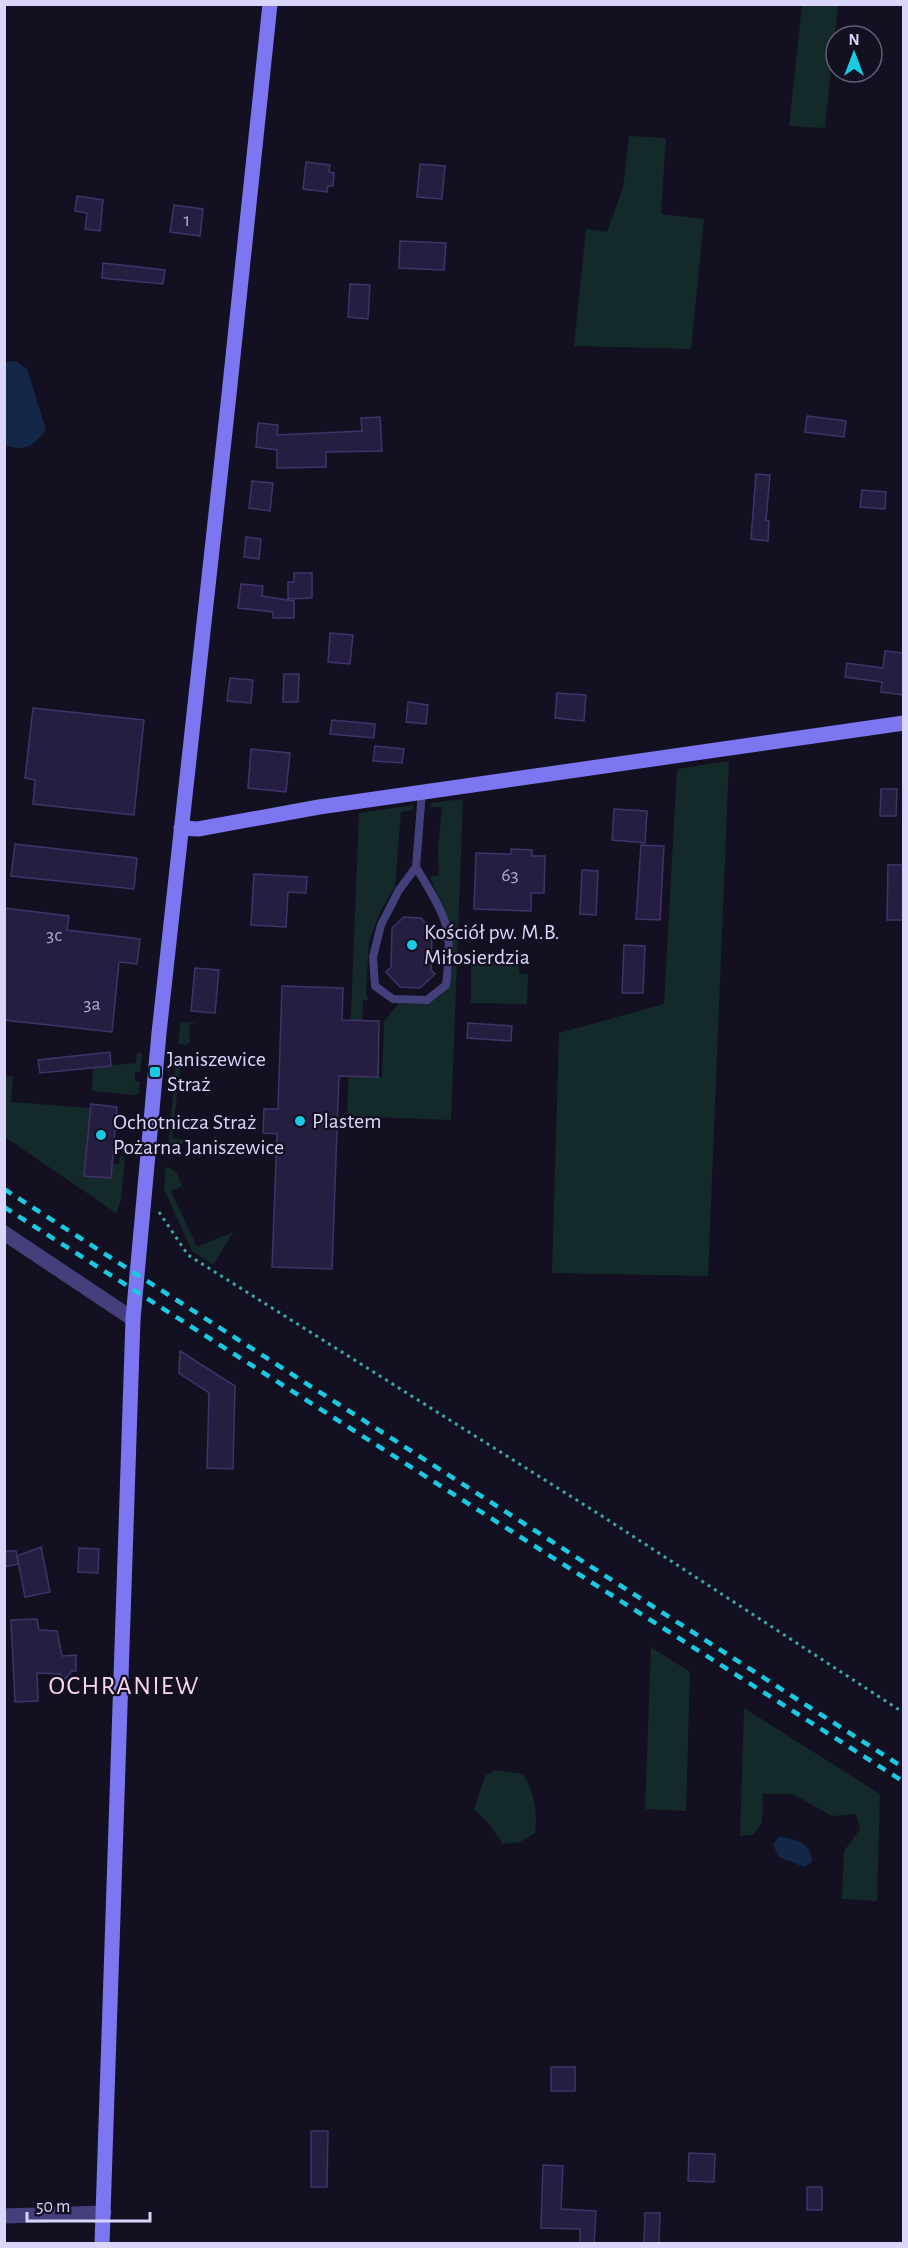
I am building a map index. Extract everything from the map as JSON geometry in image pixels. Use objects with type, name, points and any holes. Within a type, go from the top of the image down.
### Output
[{"type":"street","points":[[102,2244],[133,1318],[181,828],[270,4]]},
{"type":"street","points":[[181,828],[198,829],[320,807],[903,723]]},
{"type":"street","points":[[4,1233],[133,1318]]},
{"type":"street","points":[[4,2217],[104,2213]]},
{"type":"lane","points":[[416,867],[433,896],[448,932],[449,957],[446,986],[427,1000],[393,999],[375,986],[373,957],[381,926],[399,891],[416,867],[422,792]]},
{"type":"path","points":[[143,1206],[157,1208],[188,1255],[602,1516],[903,1713]]},
{"type":"green space","points":[[802,5],[838,5],[836,24],[824,24],[824,84],[830,84],[825,128],[789,126]]},
{"type":"green space","points":[[629,136],[666,138],[661,214],[704,219],[691,349],[574,346],[586,229],[607,232],[623,188]]},
{"type":"green space","points":[[729,761],[708,1276],[552,1273],[559,1033],[664,1004],[677,769]]},
{"type":"green space","points":[[463,799],[451,1120],[347,1116],[359,813],[414,805],[413,810],[401,812],[395,887],[379,914],[369,942],[366,993],[368,1000],[363,1000],[361,1076],[382,1077],[384,1021],[399,1003],[425,1003],[442,994],[450,980],[453,961],[450,939],[445,917],[430,877],[439,875],[438,849],[442,807],[430,807],[431,803]]},
{"type":"green space","points":[[471,962],[519,963],[519,974],[528,974],[527,1004],[471,1003]]},
{"type":"green space","points":[[181,1022],[199,1023],[189,1024],[190,1042],[186,1045],[178,1044]]},
{"type":"green space","points":[[137,1053],[142,1053],[140,1072],[135,1072],[135,1081],[140,1082],[139,1093],[135,1095],[92,1091],[93,1067],[136,1063]]},
{"type":"green space","points":[[176,1062],[181,1062],[172,1138],[184,1140],[178,1148],[168,1150]]},
{"type":"green space","points":[[13,1076],[11,1102],[90,1108],[84,1176],[111,1178],[112,1163],[119,1164],[120,1155],[125,1158],[121,1200],[116,1213],[5,1137],[5,1077]]},
{"type":"green space","points":[[166,1167],[175,1171],[182,1186],[171,1191],[197,1247],[233,1232],[213,1265],[192,1251],[164,1189]]},
{"type":"green space","points":[[651,1647],[690,1672],[686,1811],[645,1809]]},
{"type":"green space","points":[[744,1708],[880,1794],[877,1901],[842,1899],[844,1851],[860,1829],[856,1814],[832,1816],[793,1794],[763,1794],[762,1822],[753,1835],[740,1836]]},
{"type":"green space","points":[[495,1770],[523,1774],[530,1787],[535,1810],[535,1833],[520,1842],[503,1844],[488,1823],[474,1809],[485,1776]]},
{"type":"water","points":[[16,361],[27,369],[46,430],[32,444],[23,448],[4,445],[5,362]]},
{"type":"water","points":[[778,1837],[796,1840],[806,1846],[812,1862],[804,1867],[779,1857],[773,1845]]},
{"type":"building","points":[[306,162],[330,165],[329,172],[334,173],[333,186],[328,186],[327,192],[303,189]]},
{"type":"building","points":[[420,164],[445,166],[442,199],[417,197]]},
{"type":"building","points":[[77,196],[103,200],[100,231],[85,229],[87,213],[75,211]]},
{"type":"building","points":[[174,205],[203,209],[200,236],[170,232]]},
{"type":"building","points":[[400,241],[446,243],[444,270],[399,268]]},
{"type":"building","points":[[103,263],[165,270],[163,284],[102,278]]},
{"type":"building","points":[[350,284],[370,285],[368,319],[348,317]]},
{"type":"building","points":[[807,416],[846,421],[844,437],[805,432]]},
{"type":"building","points":[[380,417],[382,451],[326,452],[326,467],[277,468],[277,450],[256,447],[258,423],[278,425],[277,435],[362,431],[361,418]]},
{"type":"building","points":[[756,474],[770,475],[766,520],[769,521],[768,541],[751,539]]},
{"type":"building","points":[[252,481],[273,483],[270,511],[249,508]]},
{"type":"building","points":[[862,490],[886,492],[885,509],[860,507]]},
{"type":"building","points":[[246,537],[261,539],[259,559],[244,557]]},
{"type":"building","points":[[294,573],[312,573],[312,598],[288,599],[288,582],[294,582]]},
{"type":"building","points":[[241,584],[263,586],[262,596],[294,601],[294,618],[273,618],[273,612],[238,608]]},
{"type":"building","points":[[330,633],[353,635],[350,664],[328,662]]},
{"type":"building","points":[[885,651],[903,653],[903,695],[881,692],[882,682],[845,677],[847,663],[883,668]]},
{"type":"building","points":[[284,674],[299,674],[298,702],[283,702]]},
{"type":"building","points":[[230,678],[253,680],[251,703],[227,701]]},
{"type":"building","points":[[557,693],[586,695],[584,721],[555,718]]},
{"type":"building","points":[[408,702],[428,705],[426,724],[406,722]]},
{"type":"building","points":[[33,708],[144,720],[134,815],[33,804],[35,780],[25,778]]},
{"type":"building","points":[[332,720],[375,724],[374,738],[330,734]]},
{"type":"building","points":[[375,746],[404,749],[402,763],[373,761]]},
{"type":"building","points":[[251,749],[290,753],[286,792],[248,788]]},
{"type":"building","points":[[881,789],[897,789],[896,816],[880,816]]},
{"type":"building","points":[[614,809],[647,811],[645,843],[612,840]]},
{"type":"building","points":[[15,844],[137,858],[134,889],[11,876]]},
{"type":"building","points":[[641,845],[664,846],[660,920],[636,919]]},
{"type":"building","points":[[511,849],[532,850],[532,856],[545,856],[544,893],[531,893],[531,911],[474,909],[476,853],[511,854]]},
{"type":"building","points":[[888,865],[903,865],[903,920],[887,920]]},
{"type":"building","points":[[582,870],[598,871],[596,915],[580,914]]},
{"type":"building","points":[[254,874],[307,877],[306,893],[288,892],[286,927],[251,925]]},
{"type":"building","points":[[4,908],[69,916],[67,930],[140,939],[137,964],[119,962],[112,1032],[4,1020]]},
{"type":"building","name":"Kościół pw. M.B. Miłosierdzia","points":[[404,917],[421,918],[432,930],[431,970],[435,974],[420,988],[400,987],[386,972],[391,967],[392,928]]},
{"type":"building","points":[[624,945],[645,946],[643,993],[622,993]]},
{"type":"building","points":[[195,968],[219,970],[215,1013],[191,1011]]},
{"type":"building","name":"Plastem","points":[[282,986],[343,988],[342,1020],[379,1021],[378,1077],[339,1076],[332,1269],[272,1267],[277,1134],[263,1133],[264,1109],[278,1109]]},
{"type":"building","points":[[468,1023],[512,1026],[511,1041],[467,1038]]},
{"type":"building","points":[[110,1052],[111,1066],[40,1073],[38,1060]]},
{"type":"building","name":"Ochotnicza Straż Pożarna Janiszewice","points":[[91,1104],[117,1107],[111,1178],[84,1176]]},
{"type":"building","points":[[180,1351],[235,1386],[233,1469],[207,1468],[209,1393],[179,1373]]},
{"type":"building","points":[[41,1547],[50,1592],[25,1597],[17,1556]]},
{"type":"building","points":[[79,1548],[99,1549],[98,1573],[78,1572]]},
{"type":"building","points":[[4,1551],[16,1551],[18,1564],[4,1567]]},
{"type":"building","points":[[37,1619],[39,1630],[57,1631],[62,1656],[76,1655],[76,1671],[72,1671],[65,1679],[60,1674],[37,1673],[38,1701],[15,1702],[11,1620]]},
{"type":"building","points":[[551,2067],[575,2067],[575,2091],[551,2091]]},
{"type":"building","points":[[311,2131],[328,2131],[327,2187],[311,2187]]},
{"type":"building","points":[[689,2153],[715,2154],[714,2182],[688,2181]]},
{"type":"building","points":[[543,2165],[563,2166],[561,2209],[596,2211],[594,2244],[580,2244],[580,2229],[541,2228]]},
{"type":"building","points":[[807,2187],[822,2187],[822,2210],[807,2210]]},
{"type":"building","points":[[645,2213],[660,2213],[659,2244],[644,2244]]},
{"type":"railway","points":[[4,1189],[904,1768]]},
{"type":"railway","points":[[4,1207],[904,1782]]},
{"type":"place","name":"Kościół pw. M.B. Miłosierdzia","points":[[412,945]]},
{"type":"place","name":"Janiszewice Straż","points":[[155,1072]]},
{"type":"place","name":"Plastem","points":[[300,1121]]},
{"type":"place","name":"Ochotnicza Straż Pożarna Janiszewice","points":[[101,1135]]},
{"type":"district","name":"OCHRANIEW","points":[[124,1686]]}]
